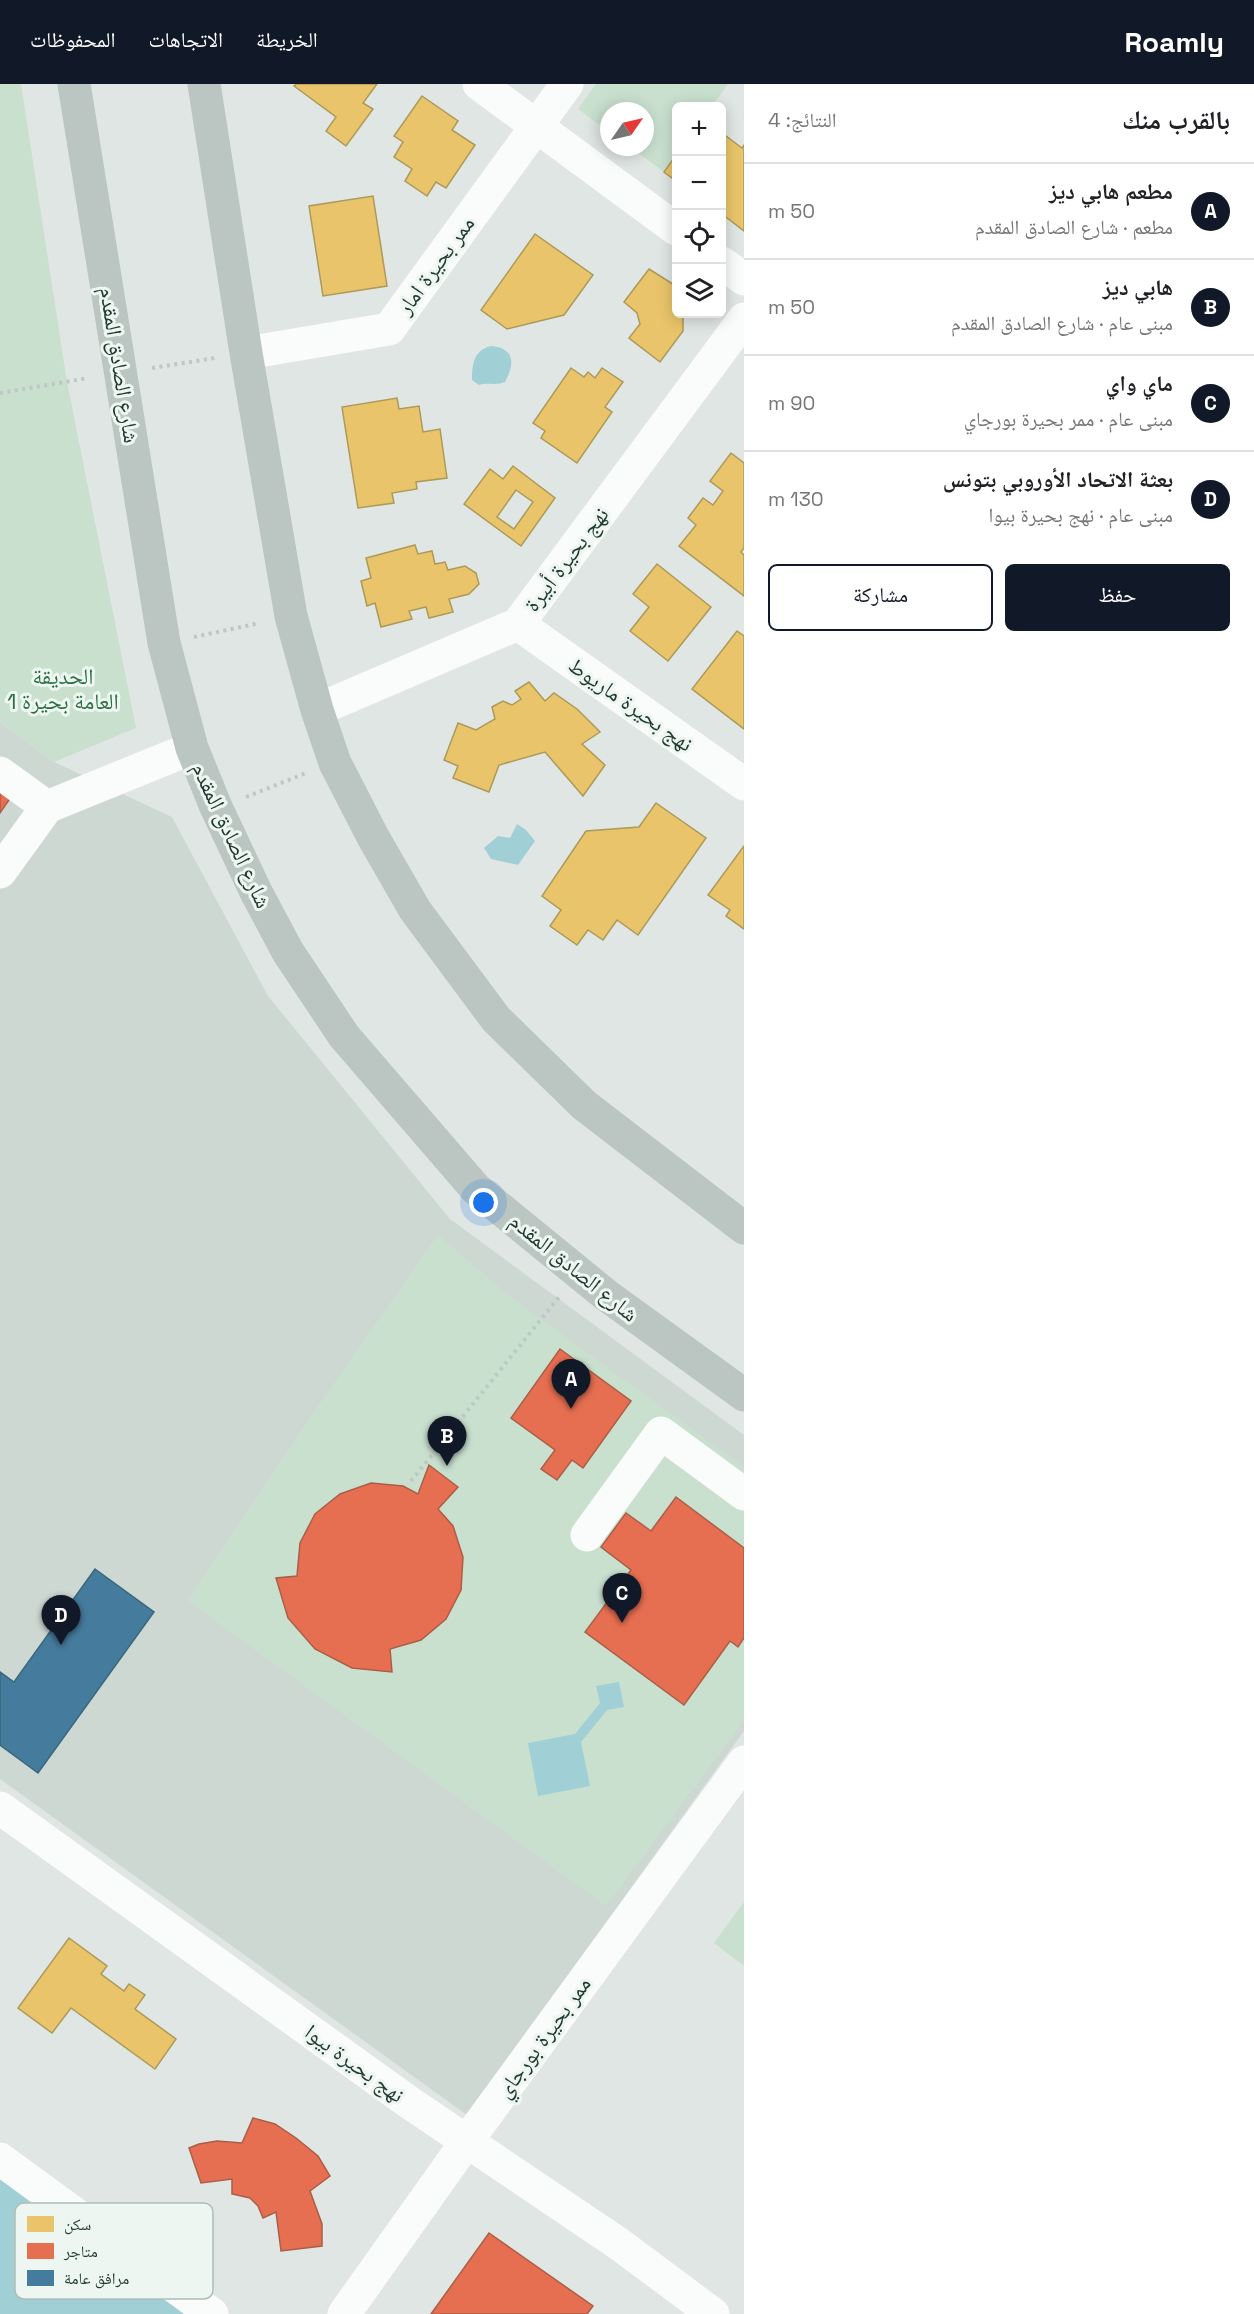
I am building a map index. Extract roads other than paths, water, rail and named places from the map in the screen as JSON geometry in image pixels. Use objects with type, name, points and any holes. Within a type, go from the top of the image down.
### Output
[{"type":"main road","name":"شارع الصادق المقدم","points":[[74,84],[164,643],[192,748],[216,807],[256,892],[283,942],[344,1036],[476,1189],[606,1295],[744,1395]]},
{"type":"main road","points":[[204,84],[246,353],[291,616],[317,710],[335,763],[373,837],[415,910],[496,1019],[584,1106],[744,1228]]},
{"type":"street","points":[[479,84],[672,226]]},
{"type":"street","name":"ممر بحيرة امار","points":[[246,353],[389,329],[567,84]]},
{"type":"street","points":[[723,264],[744,279]]},
{"type":"street","name":"نهج بحيرة أبيرة","points":[[317,710],[518,624],[744,319]]},
{"type":"street","name":"نهج بحيرة ماريوط","points":[[518,624],[744,784]]},
{"type":"street","points":[[0,872],[47,807],[192,748]]},
{"type":"street","points":[[0,773],[47,807]]},
{"type":"street","points":[[587,1534],[661,1432],[744,1494]]},
{"type":"street","name":"ممر بحيرة بورجاي","points":[[344,2314],[467,2141],[744,1762]]},
{"type":"street","name":"نهج بحيرة بيوا","points":[[0,1808],[401,2096],[619,2244],[713,2314]]},
{"type":"street","points":[[0,2159],[60,2203]]},
{"type":"street","points":[[191,2299],[212,2314]]},
{"type":"water","points":[[491,346],[499,347],[509,354],[510,369],[505,382],[479,385],[472,380],[475,359],[481,351]]},
{"type":"water","points":[[517,824],[526,830],[535,841],[518,865],[491,859],[484,848],[498,836],[510,838]]},
{"type":"water","points":[[619,1682],[624,1707],[607,1710],[581,1742],[590,1786],[538,1796],[528,1743],[575,1734],[600,1703],[596,1686]]},
{"type":"water","points":[[0,2167],[49,2203],[15,2203],[15,2299],[180,2299],[200,2314],[0,2314]]},
{"type":"place","name":"مطعم هابي ديز","points":[[571,1409]]},
{"type":"place","name":"هابي ديز","points":[[447,1466]]},
{"type":"place","name":"ماي واي","points":[[622,1623]]},
{"type":"place","name":"بعثة الاتحاد الأوروبي بتونس","points":[[61,1645]]},
{"type":"park label","name":"الحديقة العامة بحيرة 1","points":[[63,688]]}]
